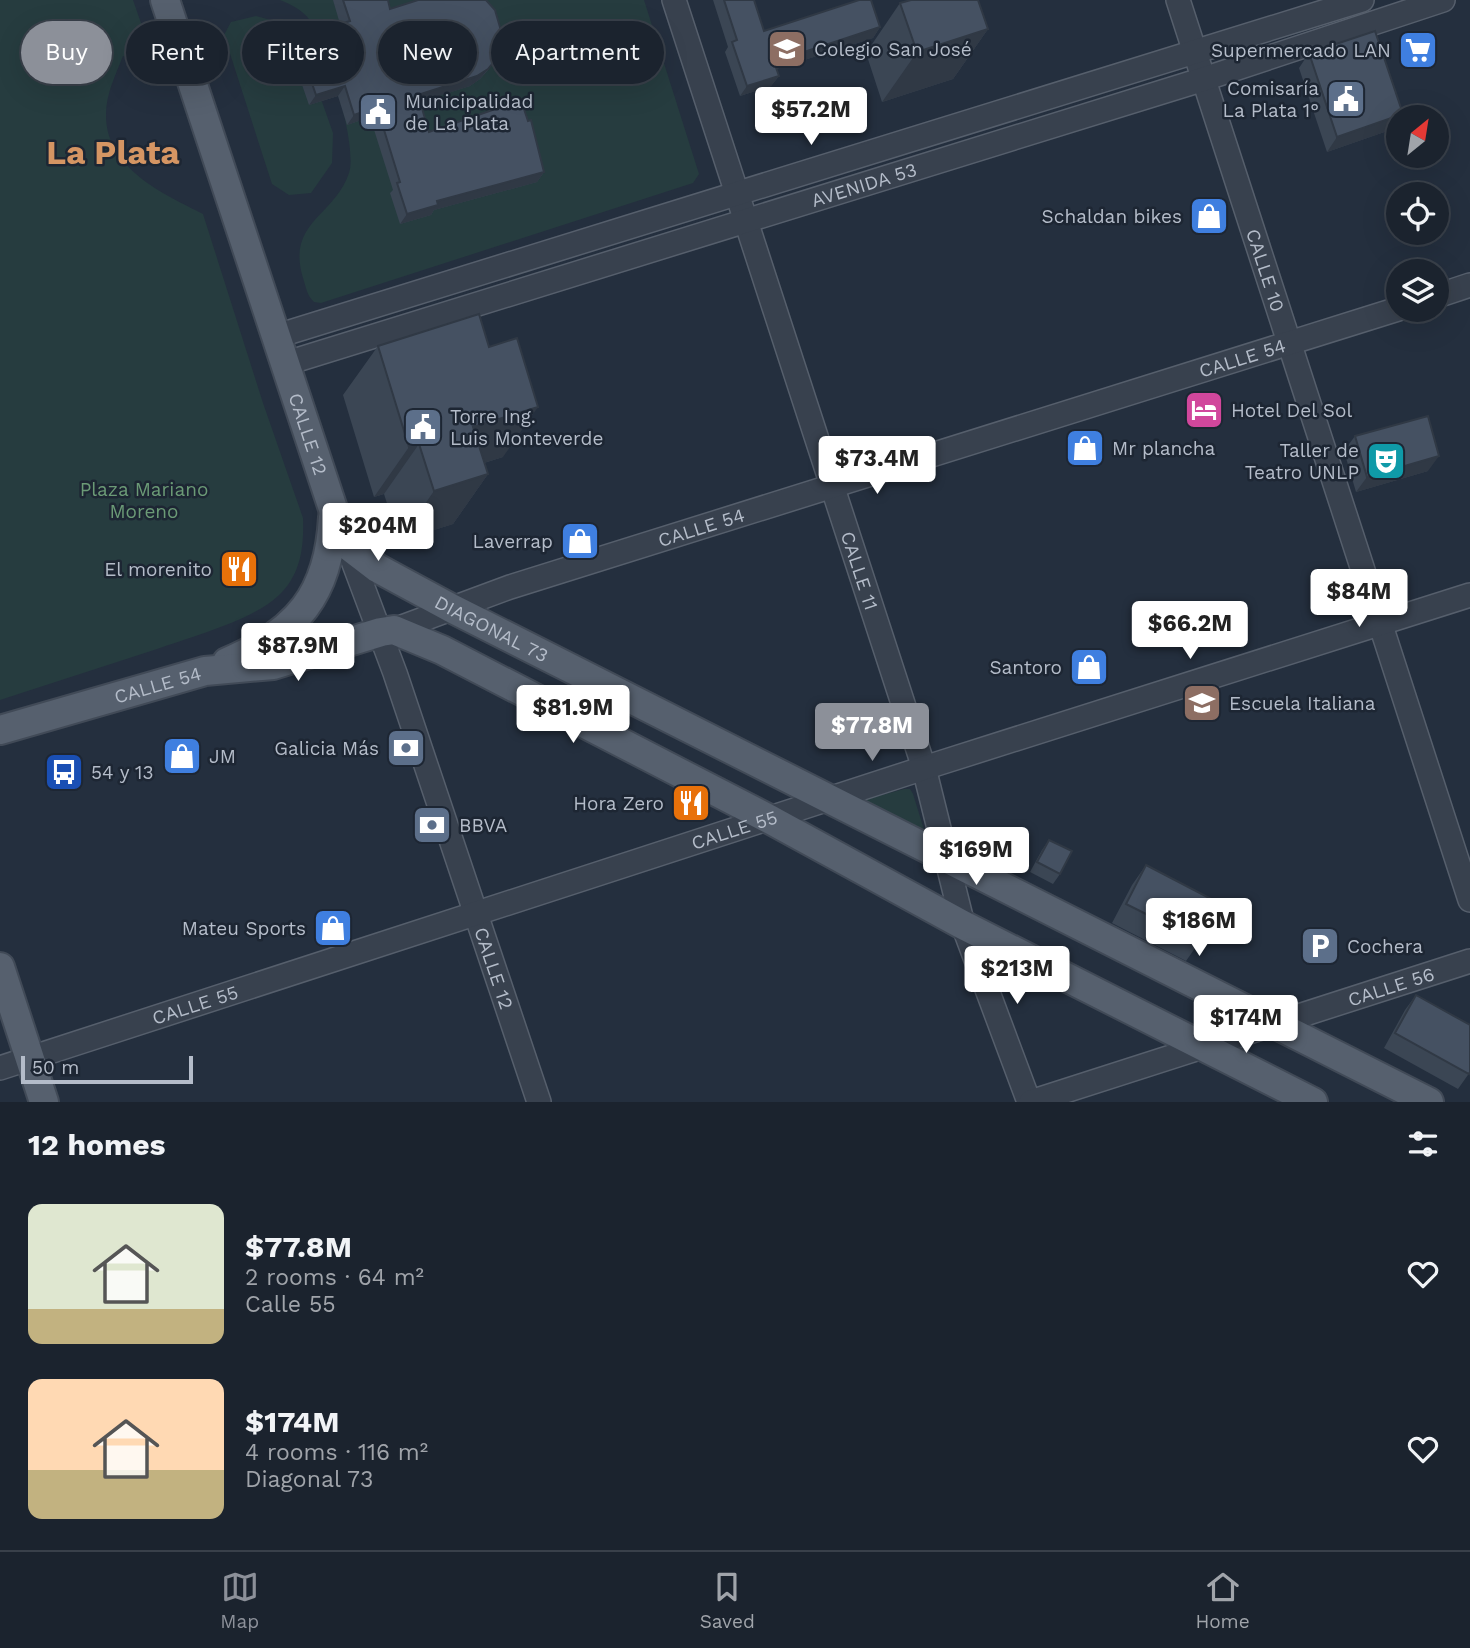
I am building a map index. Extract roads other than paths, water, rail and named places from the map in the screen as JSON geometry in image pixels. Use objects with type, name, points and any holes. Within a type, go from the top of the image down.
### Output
[{"type":"main road","name":"CALLE 12","points":[[165,0],[274,337],[334,516],[347,545]]},
{"type":"main road","points":[[205,671],[276,637],[303,611],[326,569],[334,516]]},
{"type":"main road","name":"DIAGONAL 73","points":[[347,545],[377,568],[451,608],[834,799],[946,859],[1429,1102]]},
{"type":"main road","points":[[387,631],[442,650],[771,820],[963,925],[1312,1102]]},
{"type":"main road","name":"CALLE 54","points":[[0,730],[205,671],[273,665],[387,631]]},
{"type":"main road","points":[[0,967],[44,1102]]},
{"type":"street","name":"CALLE 11","points":[[674,0],[924,768],[963,925],[1030,1102]]},
{"type":"street","name":"CALLE 10","points":[[1178,0],[1470,900]]},
{"type":"street","name":"AVENIDA 53","points":[[274,337],[1362,0]]},
{"type":"street","name":"AVENIDA 53","points":[[284,364],[1204,79],[1443,0]]},
{"type":"street","points":[[1449,292],[1470,285]]},
{"type":"street","name":"CALLE 54","points":[[387,631],[451,608],[1386,313]]},
{"type":"street","name":"CALLE 12","points":[[347,545],[387,631],[539,1102]]},
{"type":"street","name":"CALLE 55","points":[[0,1069],[924,768],[1470,595]]},
{"type":"street","name":"CALLE 56","points":[[1030,1102],[1272,1022],[1470,961]]},
{"type":"place","name":"Colegio San José","points":[[787,49]]},
{"type":"place","name":"Supermercado LAN","points":[[1418,50]]},
{"type":"place","name":"Comisaría La Plata 1°","points":[[1346,99]]},
{"type":"place","name":"Municipalidad de La Plata","points":[[378,112]]},
{"type":"place","name":"Schaldan bikes","points":[[1209,216]]},
{"type":"place","name":"Hotel Del Sol","points":[[1204,410]]},
{"type":"place","name":"Torre Ing. Luis Monteverde","points":[[423,427]]},
{"type":"place","name":"Mr plancha","points":[[1085,448]]},
{"type":"place","name":"Taller de Teatro UNLP","points":[[1386,461]]},
{"type":"place","name":"Laverrap","points":[[580,541]]},
{"type":"place","name":"El morenito","points":[[239,569]]},
{"type":"place","name":"Santoro","points":[[1089,667]]},
{"type":"place","name":"Escuela Italiana","points":[[1202,703]]},
{"type":"place","name":"Galicia Más","points":[[406,748]]},
{"type":"place","name":"JM","points":[[182,756]]},
{"type":"place","name":"54 y 13","points":[[64,772]]},
{"type":"place","name":"Hora Zero","points":[[691,803]]},
{"type":"place","name":"BBVA","points":[[432,825]]},
{"type":"place","name":"Mateu Sports","points":[[333,928]]},
{"type":"place","name":"Cochera","points":[[1320,946]]},
{"type":"district","name":"La Plata","points":[[113,152]]},
{"type":"park label","name":"Plaza Mariano Moreno","points":[[144,500]]}]
